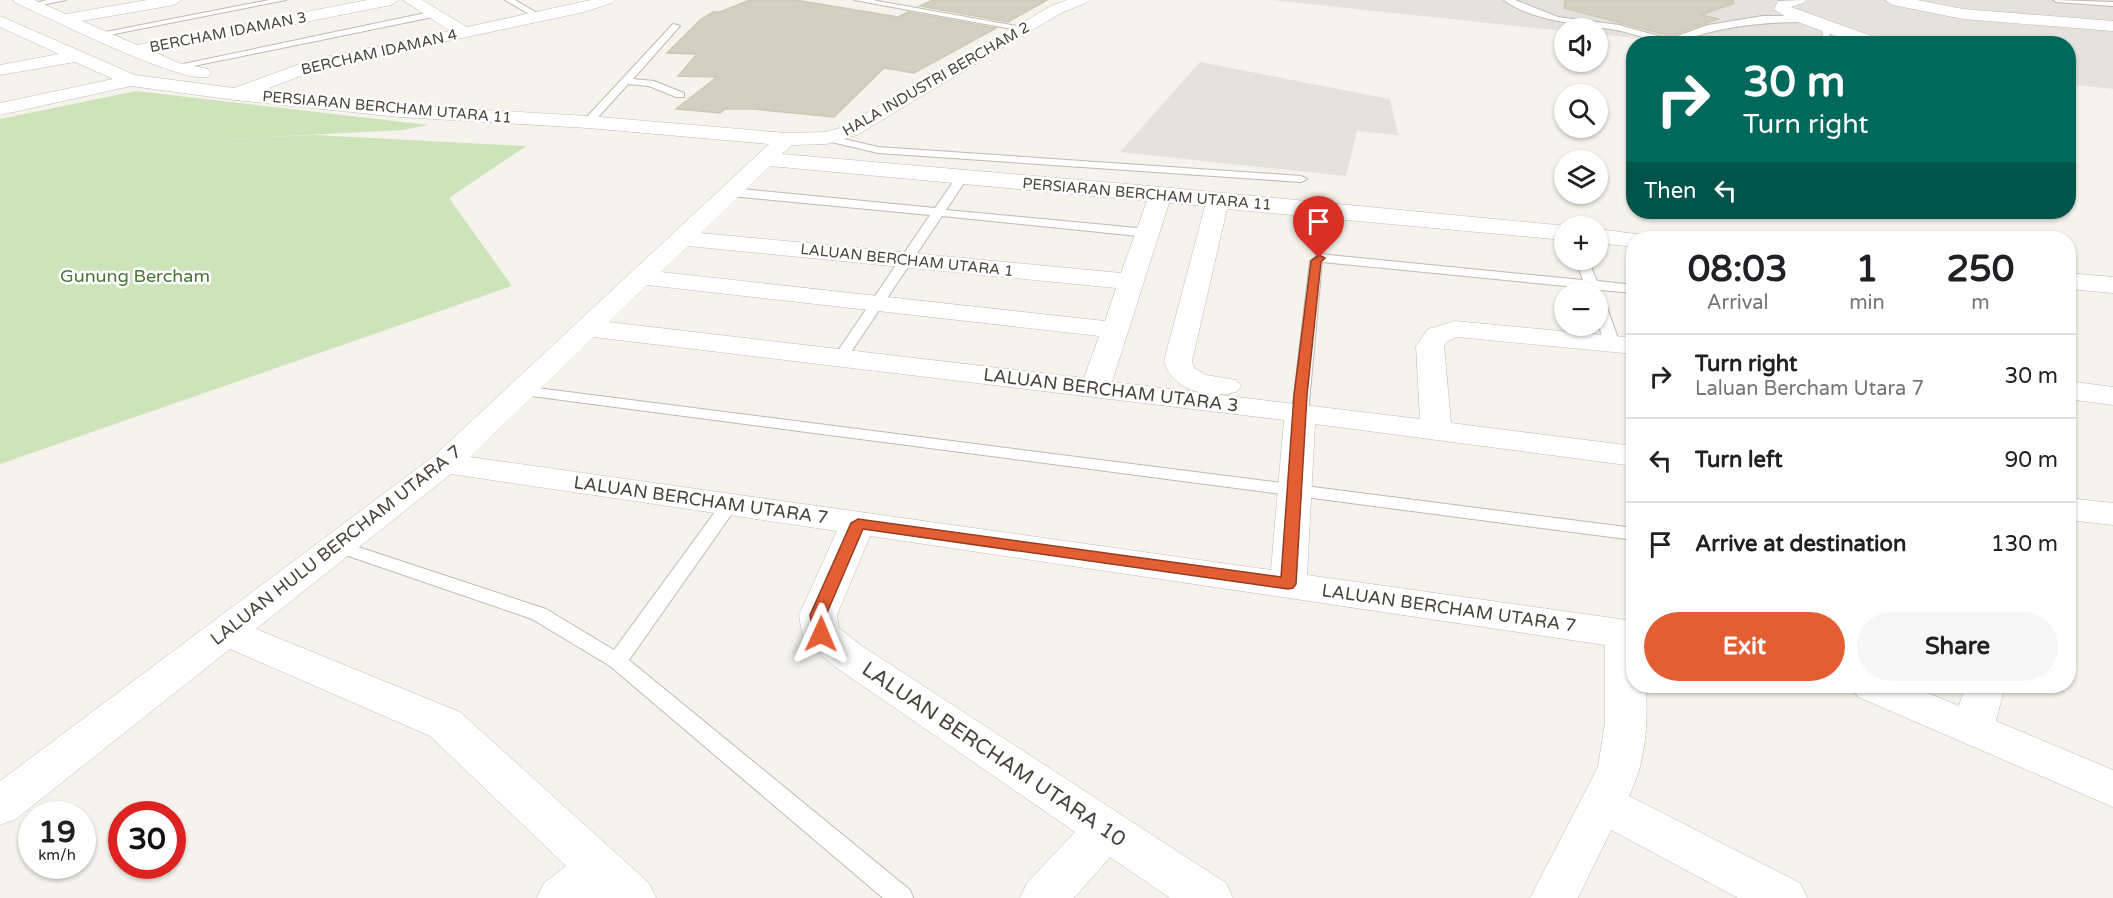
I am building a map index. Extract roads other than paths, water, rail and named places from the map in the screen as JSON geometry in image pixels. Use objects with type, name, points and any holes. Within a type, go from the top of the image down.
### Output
[{"type":"street","points":[[65,19],[174,0]]},
{"type":"street","name":"BERCHAM IDAMAN 3","points":[[136,50],[391,0]]},
{"type":"street","points":[[411,0],[465,33]]},
{"type":"street","name":"BERCHAM IDAMAN 4","points":[[27,2],[174,67],[266,82],[317,64],[607,0]]},
{"type":"street","name":"HALA INDUSTRI BERCHAM 2","points":[[776,149],[850,131],[1023,28],[1057,9],[1081,0]]},
{"type":"street","points":[[1798,0],[1781,6],[1786,12],[1802,19],[1854,36]]},
{"type":"street","points":[[1893,0],[1971,15],[2113,26]]},
{"type":"street","name":"PERSIARAN BERCHAM UTARA 11","points":[[0,25],[24,32],[131,80],[236,94],[399,111],[588,122],[962,177],[1554,232]]},
{"type":"street","points":[[0,70],[77,56]]},
{"type":"street","points":[[0,109],[131,80]]},
{"type":"street","points":[[236,94],[266,82]]},
{"type":"street","name":"LALUAN HULU BERCHAM UTARA 7","points":[[0,806],[445,463],[776,149]]},
{"type":"street","points":[[1095,389],[1161,194]]},
{"type":"street","points":[[1218,200],[1178,361],[1179,370],[1186,378],[1199,383],[1300,404],[1288,584]]},
{"type":"street","points":[[1608,237],[1626,239]]},
{"type":"street","name":"LALUAN BERCHAM UTARA 1","points":[[682,238],[1131,282]]},
{"type":"street","points":[[641,277],[1115,330]]},
{"type":"street","points":[[2076,282],[2113,285]]},
{"type":"street","name":"LALUAN BERCHAM UTARA 3","points":[[587,328],[1095,389],[1300,404],[1436,432],[1626,455]]},
{"type":"street","points":[[1436,432],[1430,346],[1438,335],[1455,329],[1623,345]]},
{"type":"street","points":[[2076,391],[2113,396]]},
{"type":"street","name":"LALUAN BERCHAM UTARA 7","points":[[445,463],[1626,634]]},
{"type":"street","points":[[2076,510],[2113,514]]},
{"type":"street","name":"LALUAN BERCHAM UTARA 10","points":[[858,523],[818,615],[821,634],[848,656],[1209,898]]},
{"type":"street","points":[[226,632],[446,724],[632,898]]},
{"type":"street","points":[[1554,898],[1602,803],[1610,794],[1625,733],[1628,693]]},
{"type":"street","points":[[1889,693],[2113,789]]},
{"type":"street","points":[[1974,728],[1983,693]]},
{"type":"street","points":[[1602,803],[1784,898]]},
{"type":"street","points":[[1044,898],[1106,830]]},
{"type":"street","points":[[561,898],[599,868]]},
{"type":"lane","points":[[27,2],[62,0]]},
{"type":"lane","points":[[99,34],[282,0]]},
{"type":"lane","points":[[509,0],[540,16]]},
{"type":"lane","points":[[858,0],[1023,28]]},
{"type":"lane","points":[[1508,0],[1556,19],[1602,24],[1650,36]]},
{"type":"lane","points":[[2057,0],[2113,4]]},
{"type":"lane","points":[[174,67],[435,14]]},
{"type":"lane","points":[[1689,36],[1708,28],[1763,19],[1802,19]]},
{"type":"lane","points":[[588,122],[676,26]]},
{"type":"lane","points":[[1826,26],[1826,36]]},
{"type":"lane","points":[[625,81],[651,83],[680,95]]},
{"type":"lane","points":[[827,138],[878,150],[1301,179]]},
{"type":"lane","points":[[840,358],[962,177]]},
{"type":"lane","points":[[731,192],[1148,233]]},
{"type":"lane","points":[[1300,404],[1316,261],[1319,258],[1554,285]]},
{"type":"lane","points":[[1608,289],[1626,289]]},
{"type":"lane","points":[[1608,319],[1623,345]]},
{"type":"lane","points":[[521,391],[1626,533]]},
{"type":"lane","points":[[617,661],[729,505]]},
{"type":"lane","points":[[337,546],[539,614],[617,661],[901,898]]},
{"type":"park label","name":"Gunung Bercham","points":[[135,276]]}]
